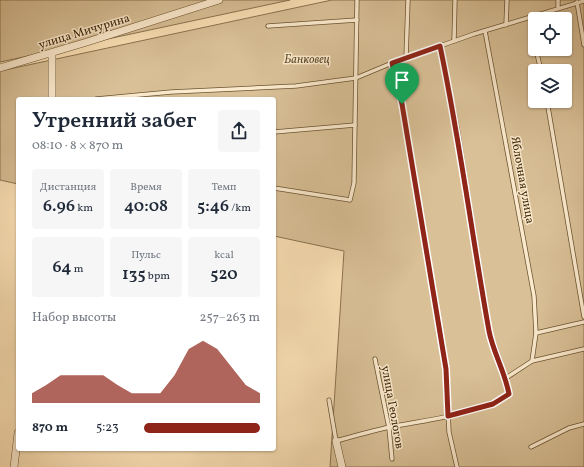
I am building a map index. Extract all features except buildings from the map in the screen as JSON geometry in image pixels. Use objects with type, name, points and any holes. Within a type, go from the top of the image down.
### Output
[{"type":"street","name":"улица Мичурина","points":[[0,68],[219,0]]},
{"type":"street","points":[[52,53],[52,97]]},
{"type":"street","points":[[336,441],[342,467]]},
{"type":"street","points":[[14,467],[16,450]]},
{"type":"lane","points":[[276,188],[350,200],[354,183],[357,0]]},
{"type":"lane","points":[[406,58],[408,0]]},
{"type":"lane","points":[[454,41],[455,0]]},
{"type":"lane","points":[[506,25],[507,0]]},
{"type":"lane","points":[[558,0],[558,7]]},
{"type":"lane","points":[[544,12],[584,0]]},
{"type":"lane","points":[[577,2],[584,45]]},
{"type":"lane","points":[[117,97],[171,92],[296,86],[356,78],[392,63],[454,41],[528,18]]},
{"type":"lane","points":[[268,26],[357,20]]},
{"type":"lane","name":"Яблочная улица","points":[[485,31],[534,296],[536,333],[532,361]]},
{"type":"lane","points":[[329,400],[336,441],[448,416],[493,404],[509,394],[506,378],[490,333],[457,127],[440,46]]},
{"type":"lane","points":[[392,63],[402,104],[446,369],[449,432],[457,467]]},
{"type":"lane","points":[[548,108],[583,302],[584,317]]},
{"type":"lane","points":[[276,132],[355,125]]},
{"type":"lane","points":[[536,333],[584,322]]},
{"type":"lane","points":[[506,378],[532,361],[584,349]]},
{"type":"lane","name":"улица Геологов","points":[[375,359],[389,428],[392,459]]},
{"type":"lane","points":[[531,447],[569,428],[584,424]]},
{"type":"green space","points":[[0,0],[290,0],[0,62]]},
{"type":"green space","name":"Банковец","points":[[332,0],[584,0],[584,467],[330,467],[344,251],[276,236],[276,97],[16,97],[16,184],[0,180],[0,71]]},
{"type":"route","points":[[440,46],[457,127],[490,333],[506,378],[509,394],[493,404],[448,416],[446,369],[402,104],[392,63],[440,46]]}]
